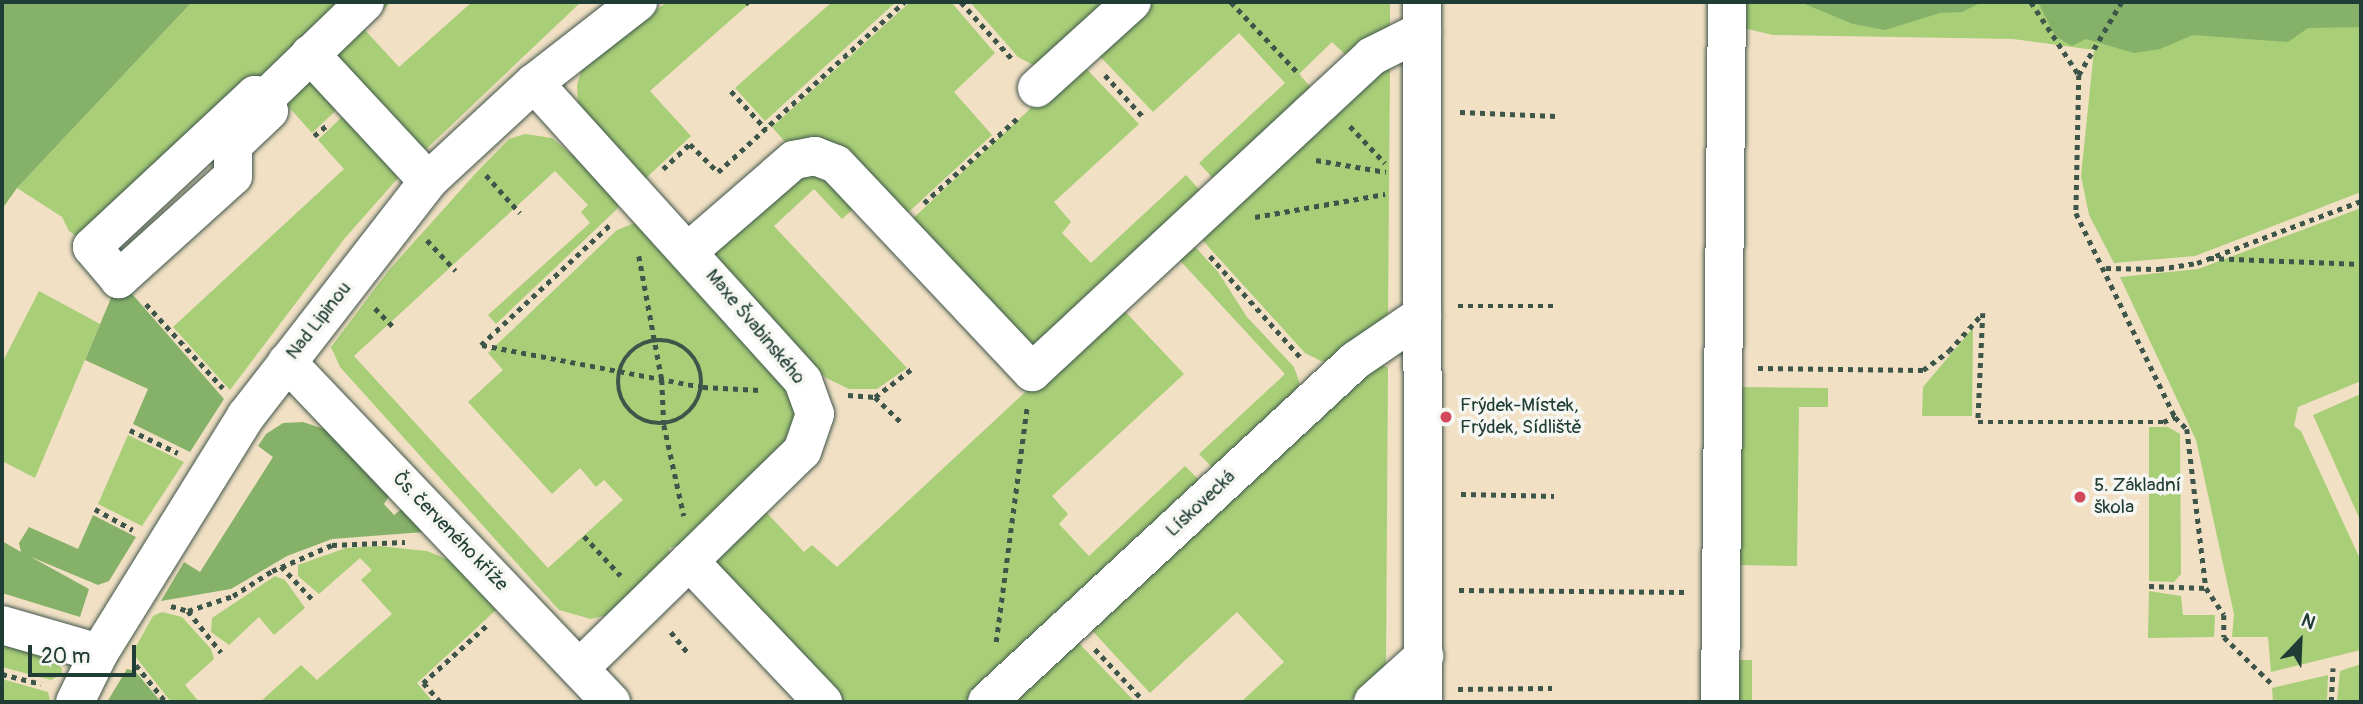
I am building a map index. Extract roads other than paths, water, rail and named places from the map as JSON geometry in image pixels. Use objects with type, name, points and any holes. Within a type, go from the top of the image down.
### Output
[{"type":"street","points":[[113,268],[261,102],[365,2]]},
{"type":"street","name":"Nad Lipinou","points":[[75,702],[113,653],[246,415],[428,181],[534,83],[638,2]]},
{"type":"street","points":[[1030,100],[1080,49],[1132,2]]},
{"type":"street","points":[[1720,702],[1721,368],[1727,2]]},
{"type":"street","points":[[690,250],[794,160],[815,156],[836,164],[1032,372],[1371,56],[1422,16]]},
{"type":"street","points":[[1422,16],[1434,310],[1424,656],[1433,696]]},
{"type":"street","points":[[310,54],[428,181]]},
{"type":"street","name":"Maxe Švabinského","points":[[534,83],[637,199],[690,250],[810,393],[815,414],[802,451],[581,667]]},
{"type":"street","name":"Lískovecká","points":[[987,702],[1356,360],[1434,310]]},
{"type":"street","name":"Čs. červeného kříže","points":[[287,362],[581,667],[611,702]]},
{"type":"street","points":[[689,561],[823,702]]},
{"type":"street","points":[[2,625],[113,653]]},
{"type":"street","points":[[1373,702],[1424,656]]},
{"type":"place","name":"Frýdek-Místek, Frýdek, Sídliště","points":[[1446,417]]},
{"type":"place","name":"5. Základní škola","points":[[2080,497]]}]
